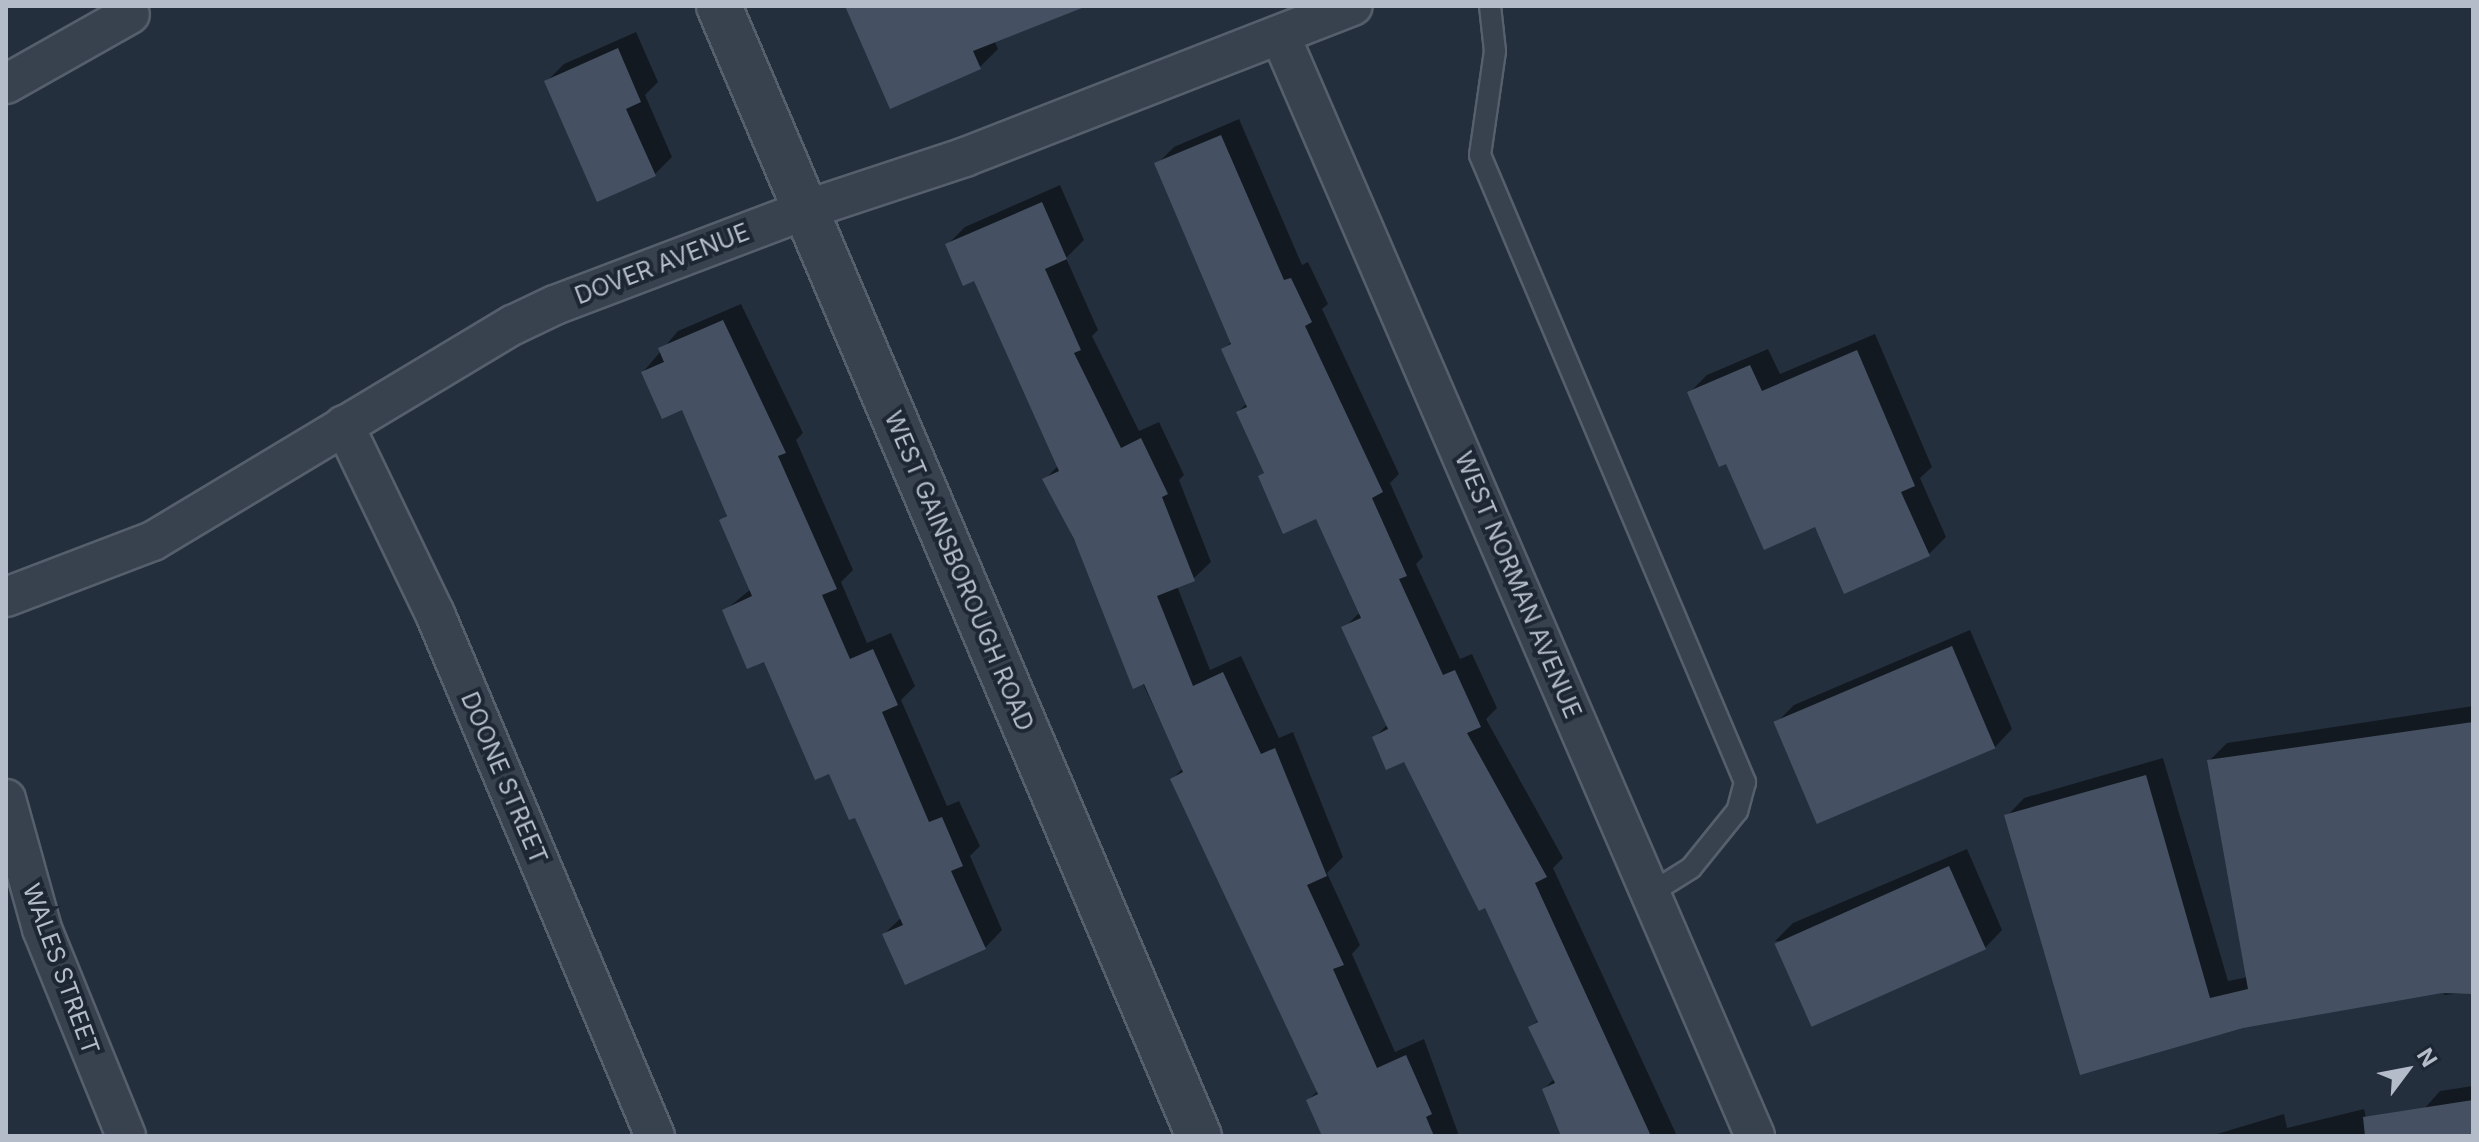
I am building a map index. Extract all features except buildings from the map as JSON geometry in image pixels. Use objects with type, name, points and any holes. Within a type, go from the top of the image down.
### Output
[{"type":"street","name":"WEST GAINSBOROUGH ROAD","points":[[719,6],[1199,1136]]},
{"type":"street","name":"DOVER AVENUE","points":[[6,597],[87,570],[153,541],[344,425],[555,305],[805,210],[965,157],[1353,6]]},
{"type":"street","points":[[6,84],[130,14]]},
{"type":"street","name":"WEST NORMAN AVENUE","points":[[1280,35],[1755,1136]]},
{"type":"street","name":"DOONE STREET","points":[[344,425],[435,614],[655,1136]]},
{"type":"street","name":"WALES STREET","points":[[6,799],[42,929],[126,1136]]},
{"type":"lane","points":[[1490,6],[1495,51],[1480,155],[1745,782],[1737,811],[1691,868],[1651,893]]}]
